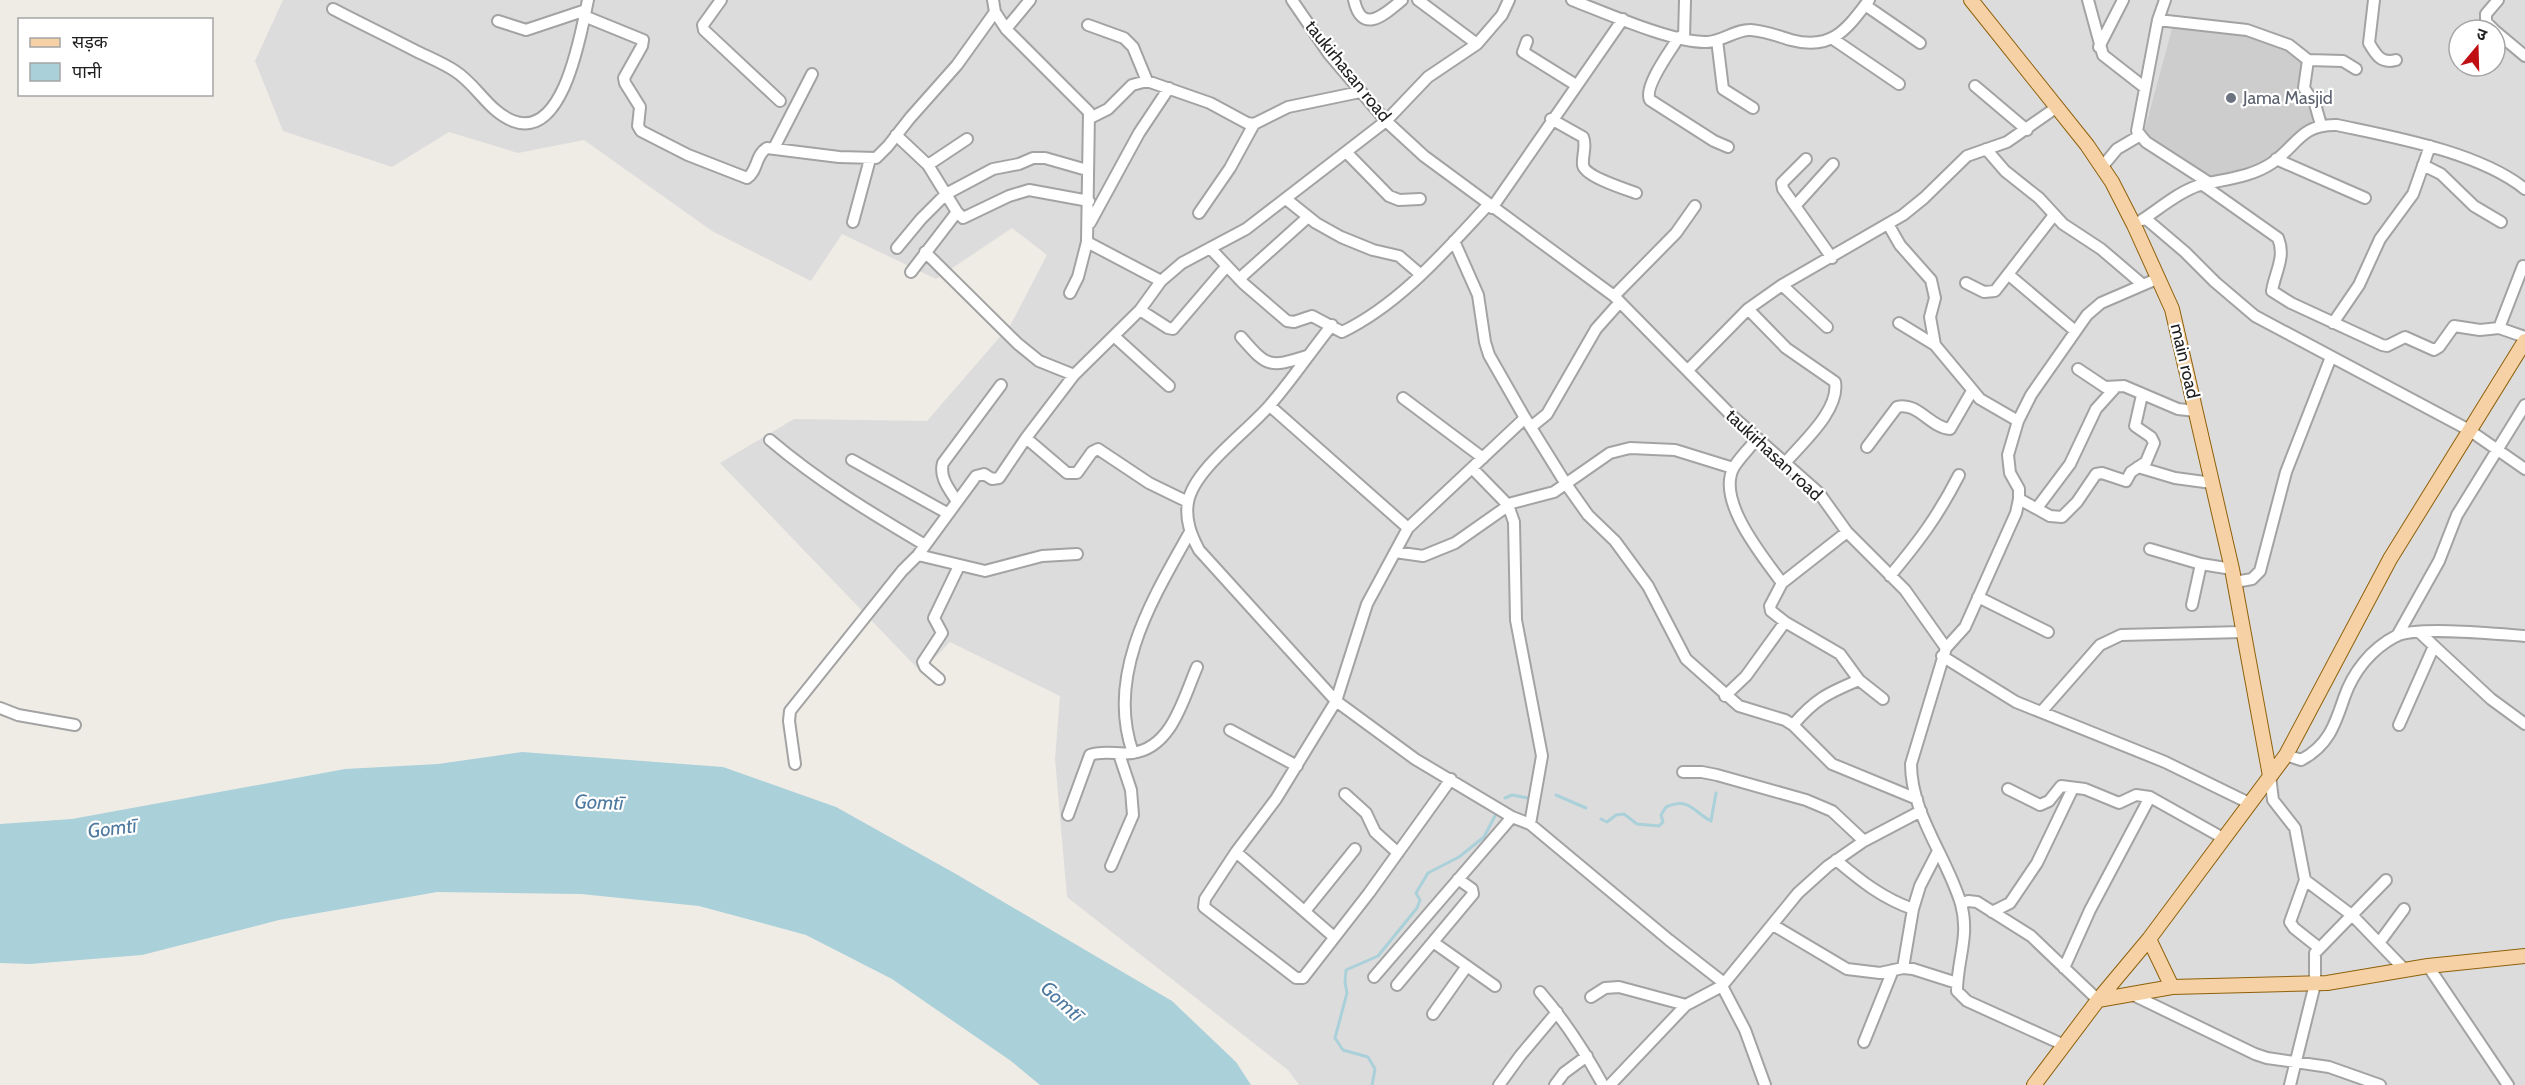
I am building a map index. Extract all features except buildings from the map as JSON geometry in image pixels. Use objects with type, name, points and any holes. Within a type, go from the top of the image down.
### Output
[{"type":"main road","name":"main road","points":[[1971,0],[2087,145],[2140,222],[2180,337],[2234,575],[2270,776]]},
{"type":"main road","points":[[2034,1085],[2098,1000],[2149,939],[2286,755],[2390,559],[2525,339]]},
{"type":"main road","points":[[2149,939],[2172,987]]},
{"type":"main road","points":[[2098,1000],[2172,987],[2315,984],[2404,969],[2525,956]]},
{"type":"street","points":[[721,0],[703,25],[704,30],[780,101]]},
{"type":"street","points":[[993,0],[995,12],[1006,29],[1084,105],[1090,118],[1087,242],[1078,277],[1070,293]]},
{"type":"street","points":[[1006,29],[1030,0]]},
{"type":"street","name":"taukirhasan road","points":[[1292,0],[1329,54],[1386,121],[1424,156],[1551,252],[1591,277],[1617,299],[1730,414],[1820,493],[1847,532],[1905,590],[1944,652]]},
{"type":"street","points":[[1354,0],[1358,14],[1366,19],[1381,17],[1402,0]]},
{"type":"street","points":[[1418,0],[1477,44]]},
{"type":"street","points":[[795,764],[789,721],[790,711],[921,550],[956,500],[979,474],[992,479],[999,478],[1074,375],[1140,310],[1161,281],[1182,263],[1246,229],[1347,153],[1386,121],[1428,77],[1477,44],[1502,15],[1509,0]]},
{"type":"street","points":[[1572,0],[1681,38],[1707,42],[1748,30],[1799,42],[1825,42],[1833,39],[1848,26],[1867,2],[1920,43]]},
{"type":"street","points":[[1685,0],[1681,38],[1649,86],[1648,96],[1650,100],[1714,141],[1728,147]]},
{"type":"street","points":[[2088,0],[2099,47],[2111,63],[2144,87]]},
{"type":"street","points":[[2099,47],[2123,0]]},
{"type":"street","points":[[2165,0],[2158,20],[2137,120],[2139,136],[2277,238],[2281,246],[2281,260],[2272,287],[2274,293],[2333,323],[2387,346],[2405,337],[2434,350],[2439,347],[2454,326],[2480,330],[2499,328],[2525,339]]},
{"type":"street","points":[[2374,0],[2369,43],[2382,60],[2387,62],[2396,60]]},
{"type":"street","points":[[2486,18],[2486,14],[2498,0]]},
{"type":"street","points":[[333,9],[456,71],[494,109],[513,121],[526,124],[537,122],[543,117],[562,91],[572,66],[586,9]]},
{"type":"street","points":[[498,21],[526,30],[586,9],[643,40],[624,78],[640,107],[638,126],[641,131],[688,155],[747,178],[752,175],[761,152],[767,148],[870,159],[881,154],[957,65],[995,12]]},
{"type":"street","points":[[1210,248],[1226,267],[1287,321],[1294,322],[1312,316],[1341,332],[1361,323],[1420,274],[1490,206],[1623,19]]},
{"type":"street","points":[[2158,20],[2247,30],[2289,45],[2308,60],[2343,61],[2356,69]]},
{"type":"street","points":[[1088,25],[1124,38],[1132,47],[1147,81]]},
{"type":"street","points":[[1833,39],[1899,84]]},
{"type":"street","points":[[1717,40],[1723,89],[1753,108]]},
{"type":"street","points":[[2507,40],[2525,56]]},
{"type":"street","points":[[1527,41],[1523,52],[1576,85]]},
{"type":"street","points":[[2308,60],[2304,88],[2315,104],[2321,124]]},
{"type":"street","points":[[774,148],[812,74]]},
{"type":"street","points":[[1090,118],[1108,110],[1132,85],[1147,81],[1210,103],[1247,123],[1254,124],[1288,107],[1360,93]]},
{"type":"street","points":[[1975,86],[2027,130]]},
{"type":"street","points":[[1088,226],[1138,133],[1169,88]]},
{"type":"street","points":[[1688,370],[1748,309],[1782,285],[1888,224],[1924,198],[1967,156],[2007,142],[2057,107]]},
{"type":"street","points":[[1551,119],[1583,137],[1585,142],[1583,165],[1588,173],[1636,193]]},
{"type":"street","points":[[1199,213],[1230,168],[1254,124]]},
{"type":"street","points":[[2525,189],[2513,179],[2430,146],[2337,125],[2321,124],[2306,132],[2276,159],[2246,175],[2184,192],[2140,222],[2248,311],[2469,430],[2525,469]]},
{"type":"street","points":[[896,135],[928,165],[957,212],[966,217],[1009,196],[1029,190],[1089,201]]},
{"type":"street","points":[[2102,167],[2117,149],[2139,136]]},
{"type":"street","points":[[928,165],[967,139]]},
{"type":"street","points":[[2333,323],[2359,285],[2380,239],[2413,194],[2430,146]]},
{"type":"street","points":[[1986,149],[2005,171],[2039,198],[2062,224],[2101,249],[2142,284]]},
{"type":"street","points":[[1347,153],[1389,196],[1399,200],[1420,199]]},
{"type":"street","points":[[897,248],[946,194],[993,169],[1019,164],[1034,158],[1045,158],[1087,170]]},
{"type":"street","points":[[853,222],[870,159]]},
{"type":"street","points":[[1806,159],[1782,183],[1795,206],[1832,258]]},
{"type":"street","points":[[2276,159],[2366,198]]},
{"type":"street","points":[[1795,206],[1833,164]]},
{"type":"street","points":[[2423,165],[2441,174],[2467,200],[2501,222]]},
{"type":"street","points":[[1286,199],[1308,217],[1341,237],[1373,250],[1399,256],[1420,274]]},
{"type":"street","points":[[1451,779],[1306,976],[1300,979],[1204,907],[1205,899],[1297,766],[1336,702],[1367,604],[1408,528],[1483,458],[1528,423],[1547,414],[1596,329],[1617,299],[1676,233],[1695,206]]},
{"type":"street","points":[[911,272],[957,212]]},
{"type":"street","points":[[1966,283],[1990,292],[1995,291],[2054,215]]},
{"type":"street","points":[[1239,279],[1308,217]]},
{"type":"street","points":[[1888,224],[1900,245],[1931,280],[1935,298],[1930,317],[1935,345]]},
{"type":"street","points":[[1454,241],[1478,295],[1489,355],[1566,484],[1588,515],[1615,541],[1648,586],[1686,659],[1725,696],[1739,706],[1785,720],[1793,725],[1832,764],[1917,799]]},
{"type":"street","points":[[1087,242],[1161,281]]},
{"type":"street","points":[[925,252],[1018,344],[1039,361],[1074,375]]},
{"type":"street","points":[[2499,328],[2523,266]]},
{"type":"street","points":[[1140,310],[1173,329],[1226,267]]},
{"type":"street","points":[[2009,275],[2074,330]]},
{"type":"street","points":[[2064,1045],[1967,1001],[1957,991],[1966,934],[1961,904],[1921,811],[1911,776],[1911,764],[1944,652],[1965,627],[2016,513],[2019,489],[2008,463],[2018,421],[2031,395],[2063,352],[2074,330],[2086,315],[2101,303],[2159,278]]},
{"type":"street","points":[[1782,285],[1827,327]]},
{"type":"street","points":[[1748,309],[1786,348],[1835,382],[1836,391],[1833,402],[1824,417],[1785,463]]},
{"type":"street","points":[[1899,323],[1935,345],[1972,391],[1990,406],[2018,421]]},
{"type":"street","points":[[1332,325],[1270,406],[1194,485],[1188,502],[1190,531],[1199,550],[1336,702],[1388,741],[1512,816],[1530,824],[1723,984],[1745,1030],[1765,1085]]},
{"type":"street","points":[[1115,337],[1169,386]]},
{"type":"street","points":[[1241,337],[1260,359],[1267,363],[1282,364],[1308,356]]},
{"type":"street","points":[[2150,549],[2252,579],[2260,571],[2286,472],[2331,357]]},
{"type":"street","points":[[2078,369],[2105,387],[2124,386],[2178,409],[2196,411]]},
{"type":"street","points":[[956,500],[944,480],[941,470],[943,463],[1001,385]]},
{"type":"street","points":[[2037,508],[2070,464],[2096,409],[2115,387]]},
{"type":"street","points":[[1867,447],[1897,407],[1901,406],[1912,409],[1942,428],[1950,429],[1972,391]]},
{"type":"street","points":[[2019,499],[2050,516],[2062,517],[2077,502],[2096,474],[2102,473],[2124,482],[2131,472],[2146,462],[2154,443],[2151,437],[2135,426],[2142,395]]},
{"type":"street","points":[[1403,398],[1483,458]]},
{"type":"street","points":[[2286,755],[2301,760],[2323,746],[2335,726],[2355,672],[2369,656],[2397,636],[2439,561],[2457,515],[2499,451],[2525,405]]},
{"type":"street","points":[[1270,406],[1408,528]]},
{"type":"street","points":[[1026,438],[1067,473],[1077,473],[1092,452],[1098,449],[1149,483],[1188,502]]},
{"type":"street","points":[[1757,438],[1733,468],[1730,488],[1736,510],[1760,552],[1782,583]]},
{"type":"street","points":[[770,440],[800,466],[921,550],[959,566],[985,571],[1042,556],[1077,554]]},
{"type":"street","points":[[1395,552],[1423,556],[1445,548],[1513,503],[1554,492],[1610,453],[1630,448],[1675,450],[1733,468]]},
{"type":"street","points":[[852,460],[947,513]]},
{"type":"street","points":[[2138,467],[2175,478],[2212,483]]},
{"type":"street","points":[[1472,468],[1513,503]]},
{"type":"street","points":[[1890,576],[1930,528],[1959,475]]},
{"type":"street","points":[[1513,503],[1519,637],[1542,756],[1530,824]]},
{"type":"street","points":[[1133,753],[1124,724],[1127,673],[1137,639],[1160,585],[1190,531]]},
{"type":"street","points":[[1847,532],[1782,583],[1770,606],[1771,611],[1785,622],[1840,654],[1859,680],[1883,699]]},
{"type":"street","points":[[2192,605],[2201,564]]},
{"type":"street","points":[[939,679],[925,667],[923,662],[942,633],[934,618],[959,566]]},
{"type":"street","points":[[1978,597],[2048,632]]},
{"type":"street","points":[[1725,696],[1746,676],[1785,622]]},
{"type":"street","points":[[2042,711],[2100,645],[2109,639],[2121,635],[2243,632]]},
{"type":"street","points":[[2397,636],[2419,632],[2525,636]]},
{"type":"street","points":[[2419,632],[2491,699],[2525,724]]},
{"type":"street","points":[[2399,725],[2434,646]]},
{"type":"street","points":[[1944,652],[2016,702],[2165,762],[2249,803]]},
{"type":"street","points":[[1068,815],[1090,755],[1133,753],[1151,748],[1159,742],[1171,726],[1197,667]]},
{"type":"street","points":[[1793,725],[1810,705],[1859,680]]},
{"type":"street","points":[[0,708],[18,715],[75,725]]},
{"type":"street","points":[[1230,730],[1297,766]]},
{"type":"street","points":[[1111,866],[1133,815],[1131,790],[1119,754]]},
{"type":"street","points":[[1683,772],[1709,774],[1806,800],[1832,811],[1864,841]]},
{"type":"street","points":[[2270,776],[2273,800],[2295,828],[2305,880],[2290,922],[2318,947]]},
{"type":"street","points":[[2008,789],[2040,804],[2049,801],[2061,786],[2085,789],[2119,803],[2136,795],[2150,797],[2223,838]]},
{"type":"street","points":[[1992,912],[2010,903],[2037,863],[2073,788]]},
{"type":"street","points":[[1345,794],[1366,813],[1375,832],[1398,853]]},
{"type":"street","points":[[2064,968],[2090,910],[2150,797]]},
{"type":"street","points":[[1610,1085],[1686,1005],[1723,984],[1798,893],[1836,860],[1864,841],[1921,811]]},
{"type":"street","points":[[1374,977],[1512,816]]},
{"type":"street","points":[[1305,911],[1354,849]]},
{"type":"street","points":[[1864,1042],[1898,969],[1920,886],[1938,850]]},
{"type":"street","points":[[1236,852],[1334,938]]},
{"type":"street","points":[[1836,860],[1870,889],[1888,900],[1913,909]]},
{"type":"street","points":[[1397,985],[1473,894],[1472,889],[1458,879]]},
{"type":"street","points":[[2305,880],[2353,916],[2404,969]]},
{"type":"street","points":[[2290,1085],[2315,984],[2314,960],[2318,947],[2353,916],[2386,880]]},
{"type":"street","points":[[1961,904],[1977,902],[2031,936],[2098,1000]]},
{"type":"street","points":[[2379,943],[2404,909]]},
{"type":"street","points":[[1773,925],[1847,969],[1862,972],[1914,969],[1957,983]]},
{"type":"street","points":[[1433,942],[1495,986]]},
{"type":"street","points":[[1433,1014],[1467,966]]},
{"type":"street","points":[[2428,966],[2508,1085]]},
{"type":"street","points":[[1591,997],[1605,988],[1619,987],[1686,1005]]},
{"type":"street","points":[[1540,992],[1557,1012],[1587,1056],[1603,1085]]},
{"type":"street","points":[[2131,994],[2255,1054],[2346,1071],[2380,1085]]},
{"type":"street","points":[[1499,1085],[1557,1012]]},
{"type":"street","points":[[1555,1085],[1564,1073],[1587,1056]]},
{"type":"shaded area","points":[[283,0],[2525,0],[2525,1085],[1299,1085],[1288,1070],[1067,897],[1055,759],[1060,696],[950,642],[921,672],[720,463],[794,419],[927,421],[1011,324],[1047,255],[1012,228],[936,279],[842,234],[811,281],[712,231],[584,140],[518,153],[449,132],[392,167],[283,131],[255,61]]},
{"type":"shaded area","name":"Jama Masjid","points":[[2173,25],[2233,32],[2291,47],[2292,55],[2307,61],[2301,87],[2317,109],[2308,129],[2267,164],[2219,179],[2201,174],[2143,136]]},
{"type":"water","name":"Gomtī","points":[[522,752],[723,767],[836,807],[956,874],[1172,1001],[1236,1062],[1251,1085],[1040,1085],[1011,1061],[892,979],[806,935],[699,906],[581,894],[437,892],[279,920],[142,955],[30,964],[0,963],[0,824],[72,819],[345,769],[438,764]]},
{"type":"waterway","points":[[1601,819],[1607,822],[1616,815],[1624,814],[1637,824],[1659,826],[1663,822],[1661,815],[1666,807],[1686,804],[1711,821],[1716,793]]},
{"type":"waterway","points":[[1505,798],[1512,795],[1528,798]]},
{"type":"waterway","points":[[1556,795],[1586,808]]},
{"type":"waterway","points":[[1372,1085],[1375,1069],[1368,1057],[1343,1050],[1335,1038],[1347,993],[1346,970],[1378,956],[1417,908],[1420,900],[1416,893],[1428,873],[1459,857],[1484,837],[1496,814]]},
{"type":"place","name":"Jama Masjid","points":[[2231,98]]}]
